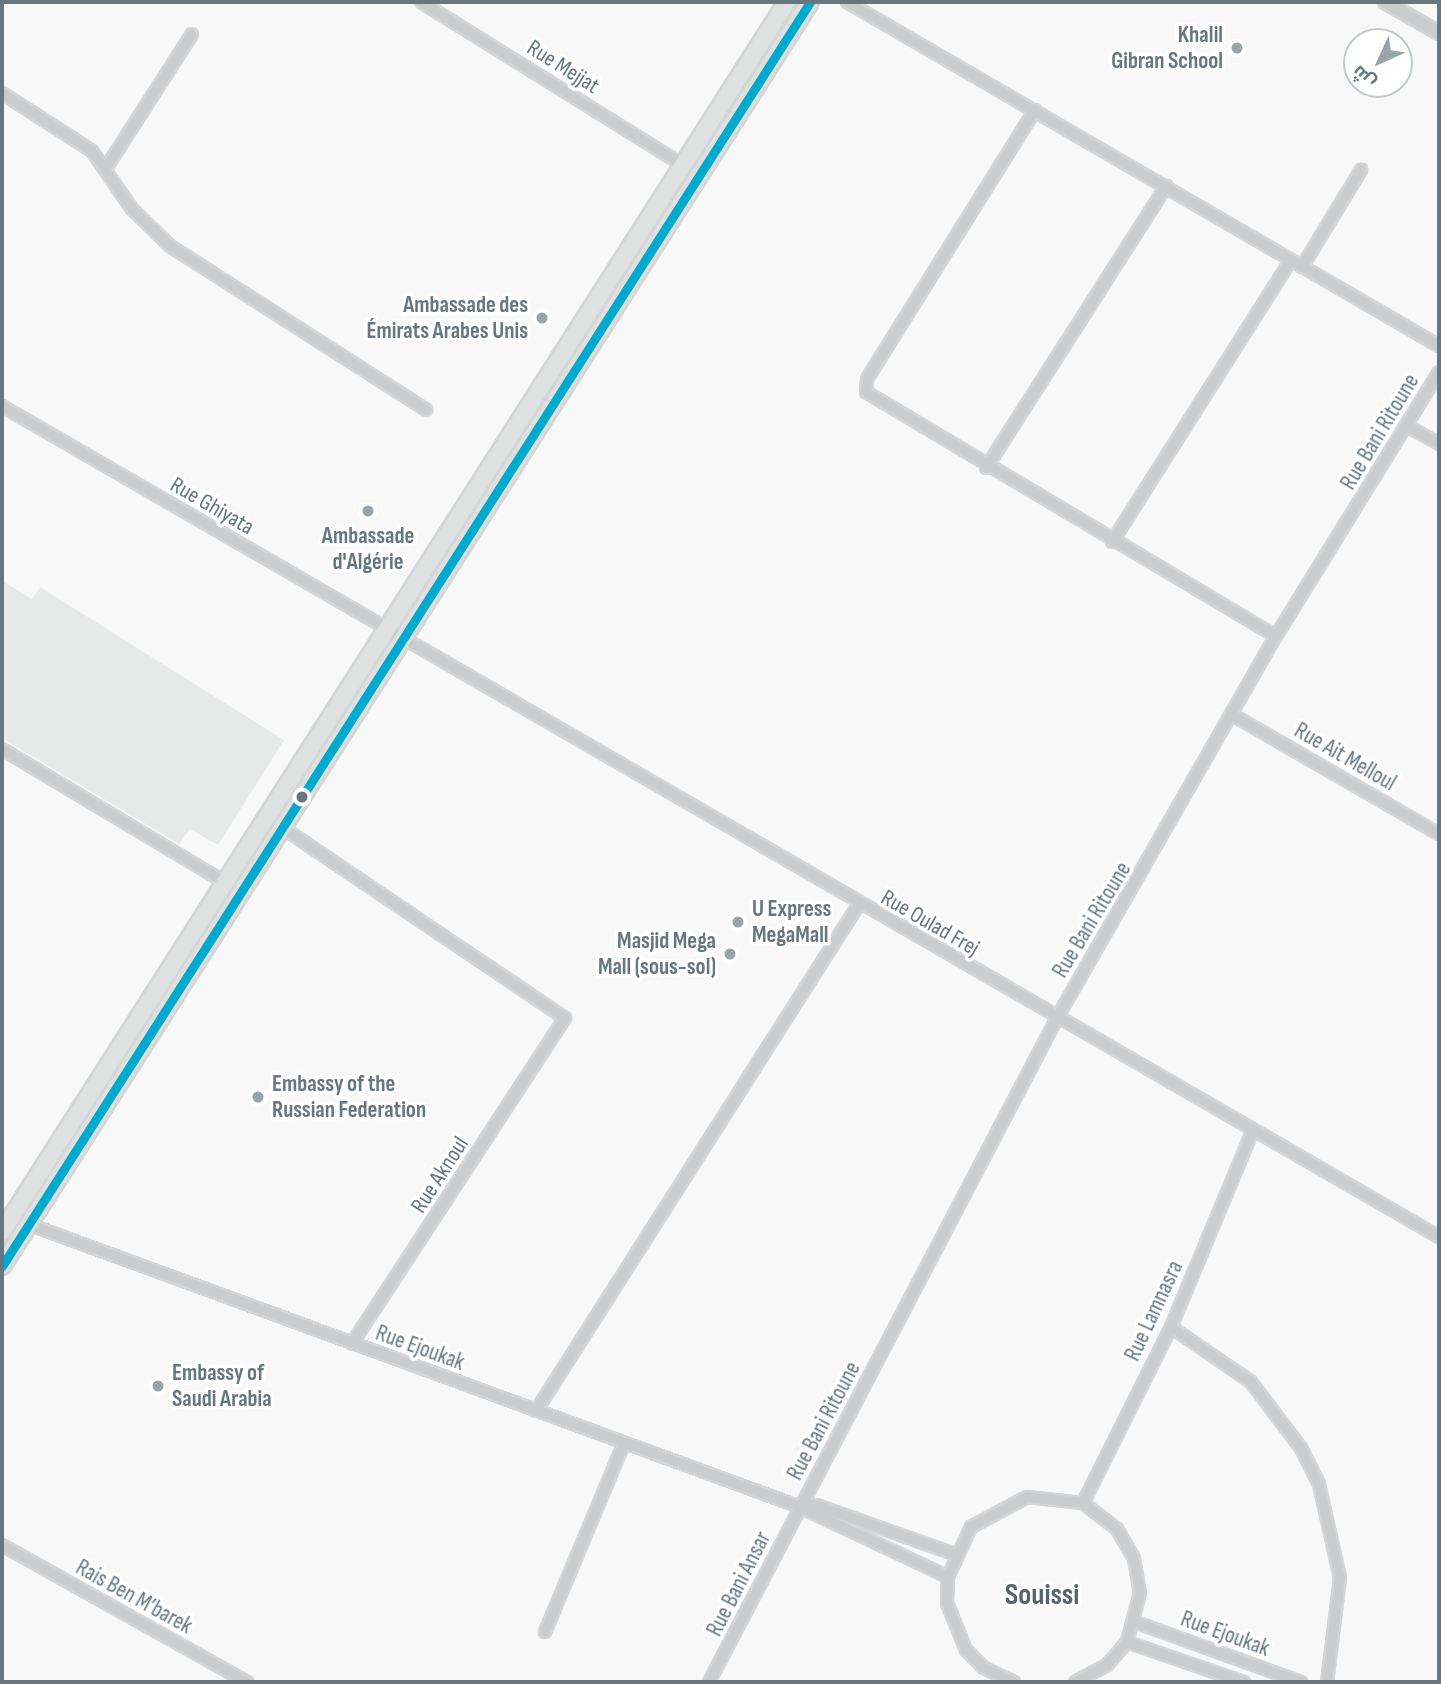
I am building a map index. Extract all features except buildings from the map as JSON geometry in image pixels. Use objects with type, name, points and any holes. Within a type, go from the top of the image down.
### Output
[{"type":"main road","points":[[2,1231],[788,2]]},
{"type":"main road","points":[[2,1266],[810,2]]},
{"type":"street","name":"Rue Mejjat","points":[[421,2],[684,165]]},
{"type":"street","points":[[847,2],[1439,346]]},
{"type":"street","points":[[1385,2],[1439,33]]},
{"type":"street","points":[[106,168],[192,34]]},
{"type":"street","points":[[2,93],[83,143],[106,168],[132,209],[170,246],[426,410]]},
{"type":"street","points":[[1035,110],[865,387],[876,404],[1276,636]]},
{"type":"street","points":[[1302,267],[1362,170]]},
{"type":"street","points":[[986,468],[1166,186]]},
{"type":"street","points":[[1112,542],[1290,261]]},
{"type":"street","name":"Rue Bani Ritoune","points":[[801,1505],[1057,1018],[1276,636],[1439,372]]},
{"type":"street","name":"Rue Ghiyata","points":[[2,406],[403,640]]},
{"type":"street","points":[[1407,426],[1439,444]]},
{"type":"street","name":"Rue Oulad Frej","points":[[403,640],[1252,1132],[1439,1237]]},
{"type":"street","name":"Rue Ait Melloul","points":[[1231,714],[1439,834]]},
{"type":"street","points":[[2,749],[226,883]]},
{"type":"street","name":"Rue Aknoul","points":[[284,828],[562,1012],[561,1027],[352,1343]]},
{"type":"street","points":[[536,1411],[859,904]]},
{"type":"street","name":"Rue Lamnasra","points":[[1083,1503],[1171,1327],[1252,1132]]},
{"type":"street","name":"Rue Ejoukak","points":[[28,1224],[624,1443],[801,1505],[948,1577]]},
{"type":"street","points":[[1171,1327],[1251,1382],[1301,1448],[1319,1484],[1340,1578],[1326,1682]]},
{"type":"street","points":[[545,1632],[624,1443]]},
{"type":"street","points":[[1014,1682],[1000,1680],[966,1650],[954,1627],[948,1577],[954,1554],[971,1527],[997,1508],[1027,1497],[1083,1503],[1117,1530],[1134,1559],[1140,1593],[1135,1622],[1127,1642],[1107,1665],[1075,1682]]},
{"type":"street","name":"Rue Ejoukak","points":[[801,1505],[816,1506],[954,1554]]},
{"type":"street","name":"Rue Bani Ansar","points":[[709,1682],[801,1505]]},
{"type":"street","name":"Rais Ben M’barek","points":[[2,1545],[247,1682]]},
{"type":"street","name":"Rue Ejoukak","points":[[1135,1622],[1301,1682]]},
{"type":"street","name":"Rue Ejoukak","points":[[1127,1642],[1244,1682]]},
{"type":"shaded area","points":[[2,581],[32,599],[40,587],[284,740],[218,845],[190,829],[179,844],[2,738]]},
{"type":"transit line","points":[[2,1266],[810,2]]},
{"type":"place","name":"Khalil Gibran School","points":[[1237,48]]},
{"type":"place","name":"Ambassade des Émirats Arabes Unis","points":[[542,318]]},
{"type":"place","name":"Ambassade d'Algérie","points":[[368,511]]},
{"type":"place","name":"U Express MegaMall","points":[[738,922]]},
{"type":"place","name":"Masjid Mega Mall (sous-sol)","points":[[730,954]]},
{"type":"place","name":"Embassy of the Russian Federation","points":[[258,1097]]},
{"type":"place","name":"Embassy of Saudi Arabia","points":[[158,1386]]},
{"type":"district","name":"Souissi","points":[[1042,1595]]}]
